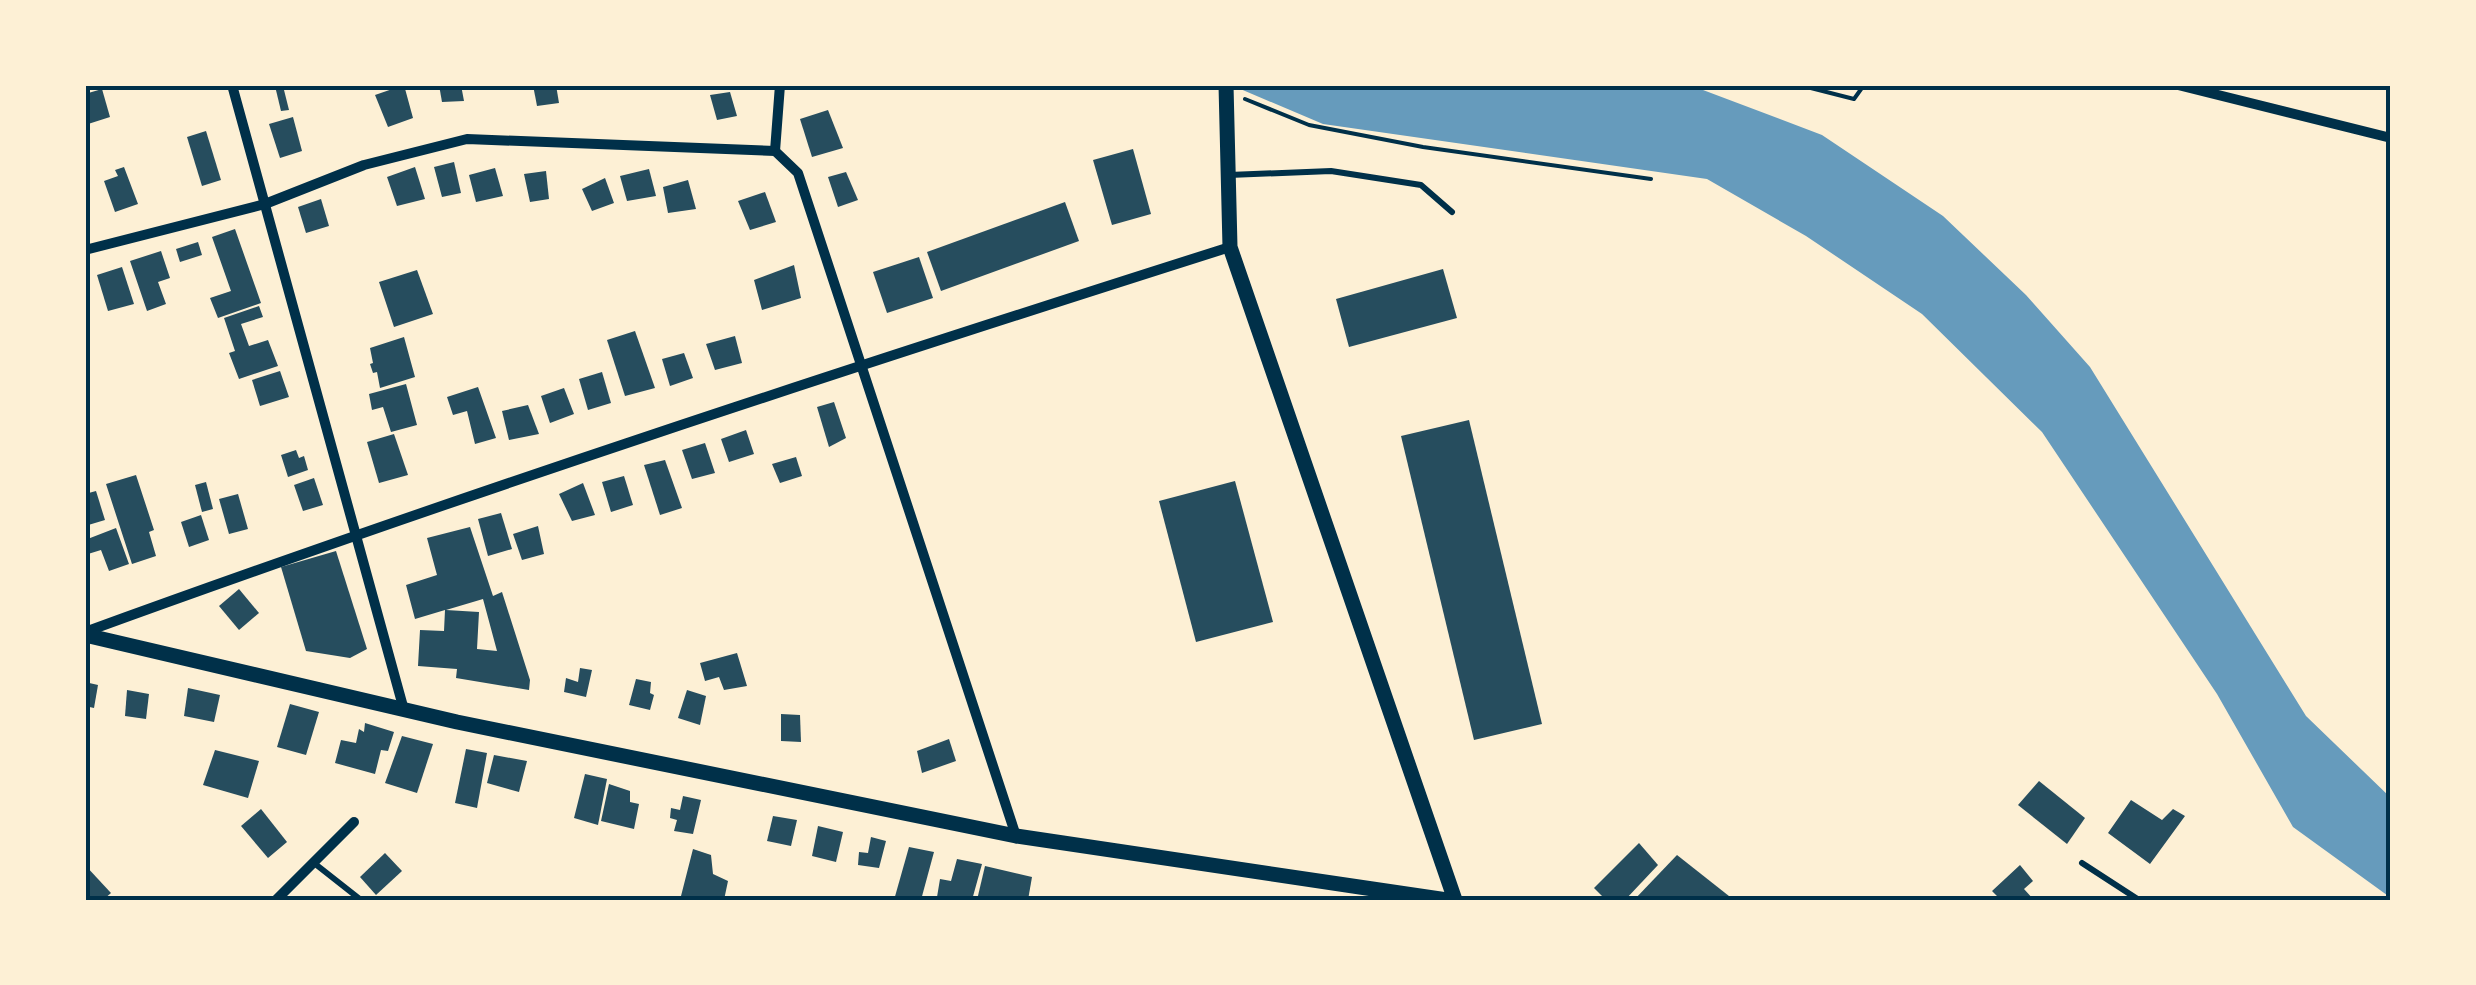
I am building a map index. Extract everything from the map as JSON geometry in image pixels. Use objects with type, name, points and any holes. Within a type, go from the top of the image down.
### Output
[{"type":"street","points":[[232,85],[404,710]]},
{"type":"street","points":[[775,151],[780,85]]},
{"type":"street","points":[[2178,85],[2391,138]]},
{"type":"street","points":[[85,633],[404,710],[1016,836],[1451,900],[1230,246],[1226,120],[1230,90]]},
{"type":"street","points":[[85,250],[265,204],[364,165],[467,139],[775,151],[798,172],[1016,836]]},
{"type":"street","points":[[85,633],[356,533],[860,364],[1230,246]]},
{"type":"street","points":[[276,900],[354,822]]},
{"type":"lane","points":[[1228,175],[1331,171],[1421,186],[1452,212]]},
{"type":"lane","points":[[314,862],[361,900]]},
{"type":"lane","points":[[2082,863],[2139,900]]},
{"type":"path","points":[[1798,85],[1854,99],[1864,85]]},
{"type":"path","points":[[1230,90],[1309,124],[1423,147],[1651,179]]},
{"type":"water","points":[[1231,85],[1681,85],[1822,135],[1943,216],[2026,295],[2090,367],[2306,716],[2391,798],[2391,898],[2293,827],[2217,694],[2042,432],[1922,314],[1806,236],[1707,179],[1323,124]]},
{"type":"building","points":[[404,85],[413,118],[388,127],[375,95]]},
{"type":"building","points":[[439,85],[461,85],[464,101],[442,102]]},
{"type":"building","points":[[533,85],[556,85],[559,103],[537,106]]},
{"type":"building","points":[[275,86],[283,86],[289,110],[281,111]]},
{"type":"building","points":[[102,89],[110,117],[85,125],[85,94]]},
{"type":"building","points":[[730,92],[737,116],[717,120],[710,95]]},
{"type":"building","points":[[828,110],[843,148],[812,157],[800,119]]},
{"type":"building","points":[[293,117],[302,151],[280,158],[269,124]]},
{"type":"building","points":[[206,131],[221,180],[202,186],[187,137]]},
{"type":"building","points":[[1133,149],[1151,214],[1112,225],[1093,160]]},
{"type":"building","points":[[454,162],[461,193],[442,197],[434,167]]},
{"type":"building","points":[[124,167],[138,204],[115,212],[104,181],[118,176],[115,170]]},
{"type":"building","points":[[415,167],[425,199],[397,206],[387,177]]},
{"type":"building","points":[[495,168],[503,196],[476,202],[469,175]]},
{"type":"building","points":[[649,169],[656,196],[627,201],[620,176]]},
{"type":"building","points":[[546,171],[549,199],[530,202],[524,174]]},
{"type":"building","points":[[846,172],[858,200],[838,207],[828,177]]},
{"type":"building","points":[[605,178],[614,203],[592,211],[582,189]]},
{"type":"building","points":[[688,180],[696,209],[668,213],[663,187]]},
{"type":"building","points":[[765,192],[776,222],[750,230],[738,201]]},
{"type":"building","points":[[321,199],[329,226],[306,233],[298,207]]},
{"type":"building","points":[[1065,202],[1079,241],[941,291],[927,252]]},
{"type":"building","points":[[235,229],[261,303],[218,318],[210,298],[231,291],[212,237]]},
{"type":"building","points":[[198,242],[202,255],[180,262],[176,249]]},
{"type":"building","points":[[161,251],[170,278],[158,282],[166,304],[147,311],[130,261]]},
{"type":"building","points":[[919,257],[933,298],[887,313],[873,272]]},
{"type":"building","points":[[794,265],[801,298],[762,310],[754,280]]},
{"type":"building","points":[[122,267],[134,304],[108,311],[97,275]]},
{"type":"building","points":[[1443,269],[1457,318],[1349,347],[1336,299]]},
{"type":"building","points":[[417,270],[433,314],[394,327],[379,282]]},
{"type":"building","points":[[259,306],[263,317],[241,324],[249,346],[268,340],[278,366],[239,379],[229,353],[235,351],[224,318]]},
{"type":"building","points":[[635,331],[655,388],[625,396],[607,340]]},
{"type":"building","points":[[735,336],[742,363],[715,370],[706,344]]},
{"type":"building","points":[[404,337],[415,377],[380,388],[377,372],[373,373],[370,364],[370,348]]},
{"type":"building","points":[[684,353],[693,378],[670,386],[662,359]]},
{"type":"building","points":[[280,371],[289,397],[260,406],[252,380]]},
{"type":"building","points":[[602,372],[611,403],[588,410],[579,379]]},
{"type":"building","points":[[406,384],[417,425],[391,432],[383,407],[372,410],[369,394]]},
{"type":"building","points":[[478,387],[496,438],[475,444],[467,411],[453,415],[447,397]]},
{"type":"building","points":[[564,388],[574,414],[550,423],[541,396]]},
{"type":"building","points":[[834,402],[846,438],[829,447],[817,407]]},
{"type":"building","points":[[528,405],[539,434],[509,440],[502,411]]},
{"type":"building","points":[[1469,420],[1542,724],[1474,740],[1401,436]]},
{"type":"building","points":[[746,430],[754,454],[729,462],[721,439]]},
{"type":"building","points":[[394,434],[408,475],[379,483],[367,442]]},
{"type":"building","points":[[705,443],[715,473],[692,479],[682,450]]},
{"type":"building","points":[[296,450],[299,458],[304,456],[308,470],[288,477],[281,455]]},
{"type":"building","points":[[796,457],[802,476],[780,483],[772,464]]},
{"type":"building","points":[[665,460],[682,508],[660,515],[644,465]]},
{"type":"building","points":[[136,475],[154,530],[149,532],[156,556],[132,564],[106,484]]},
{"type":"building","points":[[624,476],[633,505],[611,512],[602,482]]},
{"type":"building","points":[[314,478],[323,505],[303,511],[294,485]]},
{"type":"building","points":[[1235,481],[1273,622],[1196,642],[1159,501]]},
{"type":"building","points":[[206,482],[213,509],[202,512],[195,485]]},
{"type":"building","points":[[583,483],[595,515],[572,521],[559,494]]},
{"type":"building","points":[[96,491],[105,520],[85,526],[85,494]]},
{"type":"building","points":[[238,494],[248,529],[229,534],[219,499]]},
{"type":"building","points":[[501,513],[512,549],[488,556],[478,519]]},
{"type":"building","points":[[201,515],[209,540],[189,547],[181,522]]},
{"type":"building","points":[[538,526],[544,554],[522,560],[513,534]]},
{"type":"building","points":[[470,527],[493,596],[502,592],[530,680],[529,690],[456,678],[457,669],[418,666],[420,630],[444,631],[445,610],[415,619],[406,585],[437,575],[427,538]],"holes":[[[483,599],[497,651],[477,649],[479,612],[446,610]]]},
{"type":"building","points":[[116,528],[129,564],[109,571],[101,550],[88,554],[85,540]]},
{"type":"building","points":[[336,551],[367,649],[350,658],[306,651],[281,567]]},
{"type":"building","points":[[239,589],[259,613],[239,630],[219,606]]},
{"type":"building","points":[[737,653],[747,686],[724,690],[719,677],[705,681],[700,663]]},
{"type":"building","points":[[580,668],[592,670],[586,697],[564,692],[566,678],[578,682]]},
{"type":"building","points":[[636,679],[651,682],[650,693],[654,695],[650,710],[629,705]]},
{"type":"building","points":[[85,682],[98,685],[94,708],[85,706]]},
{"type":"building","points":[[188,688],[220,695],[214,722],[184,716]]},
{"type":"building","points":[[127,690],[149,694],[146,719],[125,716]]},
{"type":"building","points":[[687,690],[706,696],[700,725],[678,718]]},
{"type":"building","points":[[290,704],[319,712],[306,755],[277,747]]},
{"type":"building","points":[[781,714],[800,715],[801,742],[781,741]]},
{"type":"building","points":[[365,723],[394,732],[388,751],[381,750],[375,774],[335,763],[341,740],[356,743],[359,729],[364,732]]},
{"type":"building","points":[[402,736],[433,744],[417,793],[385,783]]},
{"type":"building","points":[[949,739],[956,761],[922,773],[917,751]]},
{"type":"building","points":[[466,749],[487,753],[477,808],[455,803]]},
{"type":"building","points":[[215,750],[259,761],[248,798],[203,785]]},
{"type":"building","points":[[494,755],[527,761],[519,792],[487,783]]},
{"type":"building","points":[[585,774],[607,779],[598,825],[574,818]]},
{"type":"building","points":[[2039,781],[2085,818],[2067,844],[2018,805]]},
{"type":"building","points":[[609,784],[630,791],[630,802],[639,804],[634,829],[601,821]]},
{"type":"building","points":[[683,796],[701,800],[693,834],[674,831],[677,820],[670,818],[671,808],[680,810]]},
{"type":"building","points":[[2131,800],[2162,820],[2173,809],[2185,816],[2150,864],[2108,833]]},
{"type":"building","points":[[261,809],[287,842],[268,858],[241,826]]},
{"type":"building","points":[[773,816],[797,820],[791,846],[767,841]]},
{"type":"building","points":[[818,826],[843,832],[836,862],[812,856]]},
{"type":"building","points":[[871,837],[886,841],[879,868],[858,865],[859,852],[868,853]]},
{"type":"building","points":[[1639,843],[1658,865],[1625,900],[1606,900],[1594,888]]},
{"type":"building","points":[[909,847],[934,852],[921,900],[894,900]]},
{"type":"building","points":[[693,849],[711,855],[713,874],[728,881],[724,900],[681,896]]},
{"type":"building","points":[[385,853],[402,871],[376,895],[360,877]]},
{"type":"building","points":[[1677,855],[1734,900],[1634,900]]},
{"type":"building","points":[[957,859],[982,864],[972,900],[937,897],[940,879],[951,881]]},
{"type":"building","points":[[85,865],[111,893],[103,900],[85,900]]},
{"type":"building","points":[[2020,865],[2033,881],[2024,889],[2034,900],[2001,900],[1992,891]]},
{"type":"building","points":[[985,866],[1032,877],[1028,900],[977,900]]}]
